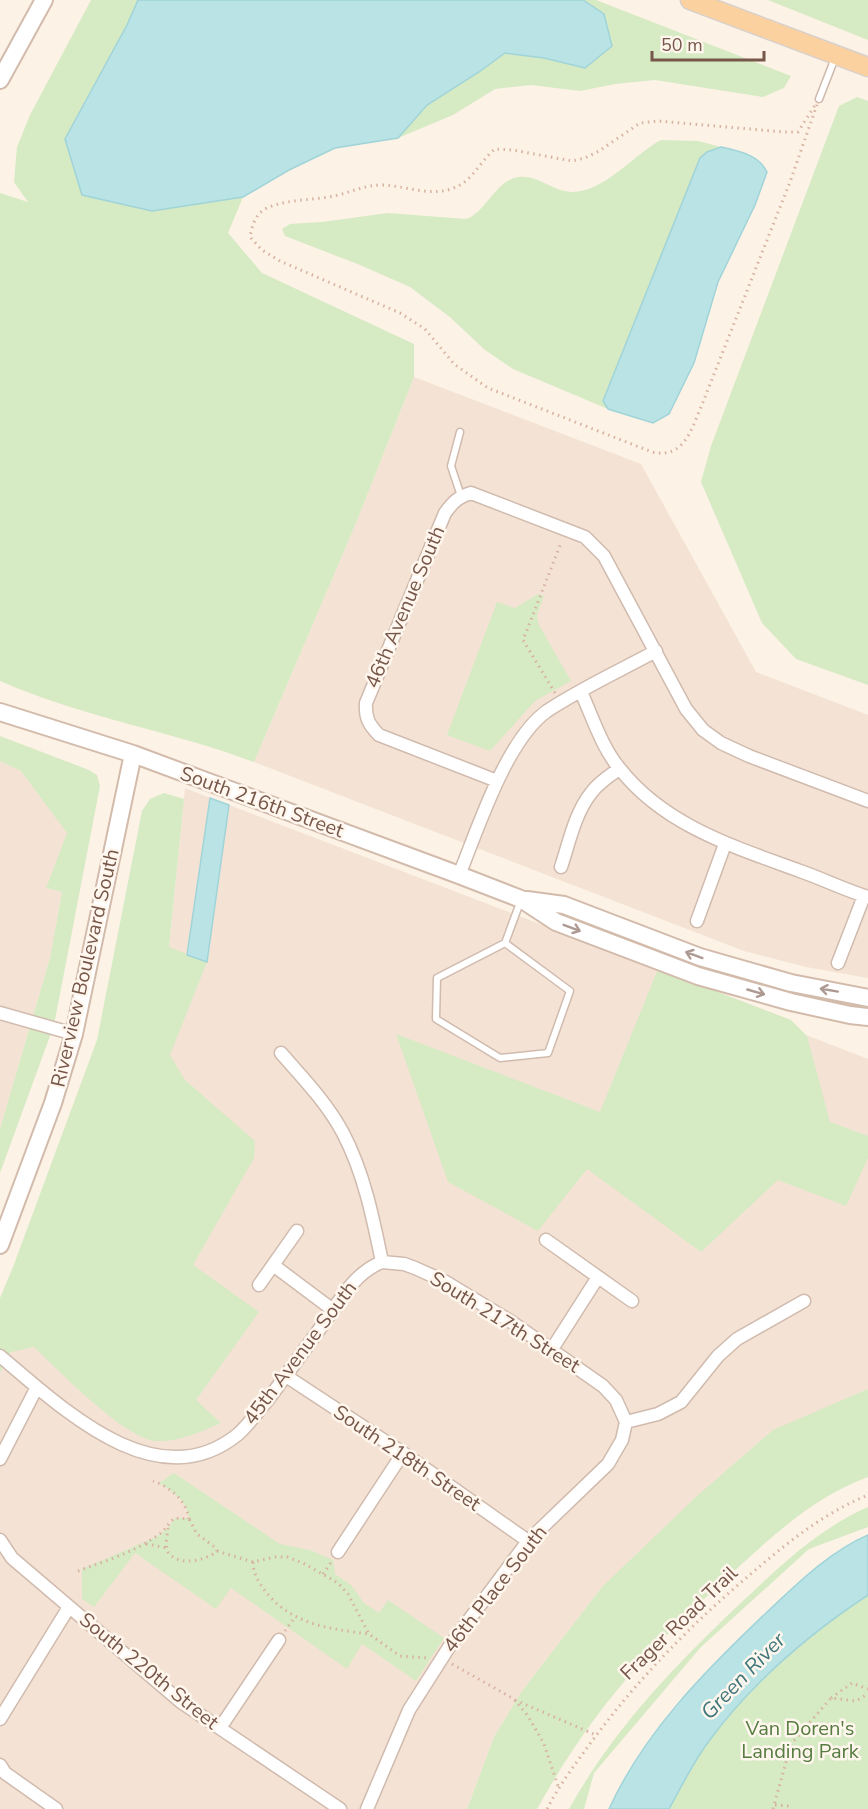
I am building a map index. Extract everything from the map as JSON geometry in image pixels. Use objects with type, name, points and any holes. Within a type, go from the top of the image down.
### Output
[{"type":"main road","points":[[690,0],[868,67]]},
{"type":"street","points":[[0,80],[44,0]]},
{"type":"street","points":[[461,496],[471,494],[585,537],[595,545],[604,556],[686,709],[703,730],[749,756],[868,801]]},
{"type":"street","name":"46th Avenue South","points":[[461,496],[453,501],[445,513],[366,703],[365,712],[369,724],[379,735],[496,781]]},
{"type":"street","points":[[459,875],[496,781],[528,731],[546,712],[656,651]]},
{"type":"street","points":[[581,692],[606,747],[619,768],[657,806],[725,844],[866,897],[838,963]]},
{"type":"street","name":"South 216th Street","points":[[0,712],[133,754],[459,875],[521,899],[556,922],[698,976],[791,1002],[868,1017]]},
{"type":"street","name":"Riverview Boulevard South","points":[[0,1245],[52,1103],[74,1034],[133,754]]},
{"type":"street","points":[[561,867],[579,814],[590,794],[619,768]]},
{"type":"street","points":[[697,921],[725,844]]},
{"type":"street","name":"South 216th Street","points":[[521,899],[564,905],[700,957],[790,983],[868,998]]},
{"type":"street","points":[[0,1013],[74,1034]]},
{"type":"street","points":[[281,1053],[327,1107],[343,1134],[367,1196],[382,1262]]},
{"type":"street","points":[[259,1285],[297,1231]]},
{"type":"street","points":[[546,1240],[632,1301]]},
{"type":"street","name":"45th Avenue South","points":[[37,1387],[65,1409],[115,1442],[146,1454],[185,1459],[203,1454],[237,1435],[253,1418],[355,1280],[371,1266],[382,1262]]},
{"type":"street","name":"South 217th Street","points":[[382,1262],[404,1264],[444,1281],[552,1349],[603,1386],[616,1400],[626,1422]]},
{"type":"street","points":[[273,1265],[333,1310]]},
{"type":"street","points":[[552,1349],[598,1277]]},
{"type":"street","points":[[626,1422],[658,1414],[681,1402],[728,1347],[804,1301]]},
{"type":"street","points":[[0,1356],[37,1387],[0,1459]]},
{"type":"street","name":"South 218th Street","points":[[286,1376],[403,1453],[528,1541]]},
{"type":"street","name":"46th Place South","points":[[367,1809],[409,1710],[441,1660],[493,1585],[528,1541],[608,1464],[622,1440],[626,1422]]},
{"type":"street","points":[[338,1552],[403,1453]]},
{"type":"street","name":"South 220th Street","points":[[0,1540],[12,1558],[181,1702],[340,1809]]},
{"type":"street","points":[[0,1719],[69,1607]]},
{"type":"street","points":[[220,1728],[279,1640]]},
{"type":"street","points":[[0,1765],[5,1773],[56,1809]]},
{"type":"lane","points":[[819,99],[836,55]]},
{"type":"lane","points":[[460,432],[451,465],[461,496]]},
{"type":"lane","points":[[506,943],[570,991],[548,1053],[500,1058],[436,1019],[437,978],[506,943],[521,899]]},
{"type":"path","points":[[819,99],[790,182],[689,435],[680,447],[663,455],[488,388],[454,364],[425,329],[400,313],[280,261],[262,250],[250,237],[257,216],[265,210],[291,202],[338,195],[359,187],[383,185],[424,191],[444,191],[456,188],[467,181],[495,149],[572,161],[599,151],[640,123],[658,121],[798,132],[819,99]]},
{"type":"path","points":[[561,543],[523,640],[561,703]]},
{"type":"path","points":[[153,1480],[181,1499],[197,1534],[217,1551],[253,1562],[287,1557],[303,1563],[338,1583],[348,1594],[369,1634],[400,1656],[441,1660],[457,1666],[514,1700],[596,1735]]},
{"type":"path","name":"Frager Road Trail","points":[[547,1809],[596,1735],[634,1686],[675,1643],[730,1591],[794,1537],[845,1504],[868,1495]]},
{"type":"path","points":[[189,1519],[175,1518],[168,1528],[168,1548],[173,1556],[186,1561],[206,1558],[217,1551]]},
{"type":"path","points":[[78,1570],[121,1554],[168,1528]]},
{"type":"path","points":[[144,1543],[168,1548]]},
{"type":"path","points":[[253,1562],[253,1571],[267,1593],[295,1617],[330,1629],[369,1634]]},
{"type":"path","points":[[790,1809],[790,1806],[774,1807],[791,1744],[831,1698],[852,1683],[868,1689]]},
{"type":"path","points":[[831,1698],[856,1701],[868,1694]]},
{"type":"path","points":[[514,1700],[528,1716],[544,1744],[559,1789]]},
{"type":"shaded area","points":[[414,377],[641,464],[756,672],[868,715],[868,978],[806,967],[744,951],[254,762],[356,523]]},
{"type":"shaded area","points":[[0,761],[21,771],[68,833],[46,888],[62,892],[50,958],[0,1129]]},
{"type":"shaded area","points":[[185,788],[210,798],[187,954],[207,961],[229,805],[791,1020],[788,1028],[868,1059],[868,1389],[602,1587],[522,1691],[494,1737],[467,1809],[0,1809],[0,1373],[11,1352],[169,947]]},
{"type":"green space","points":[[91,0],[138,0],[127,25],[152,211],[243,197],[228,233],[262,273],[414,344],[414,377],[356,523],[254,762],[31,694],[0,681],[0,193],[28,202],[14,182],[17,147],[30,115]]},
{"type":"green space","points":[[583,0],[596,0],[791,76],[784,88],[763,97],[655,80],[615,84],[580,91],[531,85],[495,89],[453,115],[398,138],[427,105],[505,53],[544,58],[586,68],[604,14]]},
{"type":"green space","points":[[768,0],[868,0],[868,40]]},
{"type":"green space","points":[[857,97],[868,101],[868,685],[796,659],[762,623],[701,482],[711,446],[839,106]]},
{"type":"green space","points":[[661,140],[698,141],[721,147],[707,152],[700,158],[603,400],[608,409],[513,369],[485,350],[451,318],[410,287],[285,236],[282,229],[290,224],[388,213],[466,219],[479,211],[500,186],[514,178],[529,178],[564,191],[583,191],[607,180]]},
{"type":"green space","points":[[538,594],[544,596],[537,615],[539,625],[571,681],[535,701],[490,751],[447,735],[497,602],[515,608]]},
{"type":"green space","points":[[0,736],[89,770],[97,775],[100,786],[54,1025],[0,1173],[0,1129],[50,958],[62,892],[46,888],[67,833],[21,771],[0,761]]},
{"type":"green space","points":[[164,793],[184,799],[169,947],[207,962],[170,1055],[185,1080],[255,1141],[254,1158],[193,1265],[259,1312],[196,1400],[221,1423],[182,1438],[156,1441],[143,1438],[110,1417],[34,1347],[11,1352],[0,1373],[0,1298],[97,1040],[142,811],[150,799]]},
{"type":"green space","points":[[658,969],[791,1020],[807,1036],[830,1122],[868,1136],[868,1158],[846,1206],[778,1180],[701,1252],[587,1169],[538,1231],[448,1182],[396,1034],[600,1112]]},
{"type":"green space","points":[[868,1389],[868,1477],[830,1495],[795,1518],[746,1560],[673,1629],[625,1680],[597,1715],[537,1809],[467,1809],[494,1737],[522,1691],[602,1587],[698,1495],[773,1430]]},
{"type":"green space","points":[[174,1473],[280,1544],[310,1550],[333,1560],[335,1574],[351,1585],[364,1603],[379,1613],[388,1600],[444,1638],[416,1681],[362,1644],[347,1669],[231,1588],[216,1609],[135,1553],[94,1607],[82,1599],[82,1569],[156,1537],[168,1528],[175,1518],[189,1518],[182,1501],[159,1483]]},
{"type":"green space","points":[[868,1507],[868,1527],[809,1549],[701,1647],[594,1773],[584,1809],[569,1809],[606,1751],[648,1698],[694,1648],[787,1560],[834,1525]]},
{"type":"green space","name":"Van Doren's Landing Park","points":[[868,1595],[868,1809],[669,1809],[703,1749],[743,1700],[803,1643]]},
{"type":"water","points":[[138,0],[583,0],[604,14],[612,46],[585,68],[544,58],[505,53],[427,105],[398,138],[335,148],[289,170],[243,197],[152,211],[82,195],[65,139],[127,25]]},
{"type":"water","points":[[721,147],[754,158],[767,172],[755,205],[718,282],[694,363],[669,414],[653,423],[608,409],[603,401],[700,158],[707,152]]},
{"type":"water","points":[[210,798],[229,805],[207,962],[187,955]]},
{"type":"water","name":"Green River","points":[[868,1535],[868,1595],[803,1643],[743,1700],[703,1749],[669,1809],[609,1809],[623,1781],[658,1728],[699,1680],[802,1580],[840,1550]]}]
